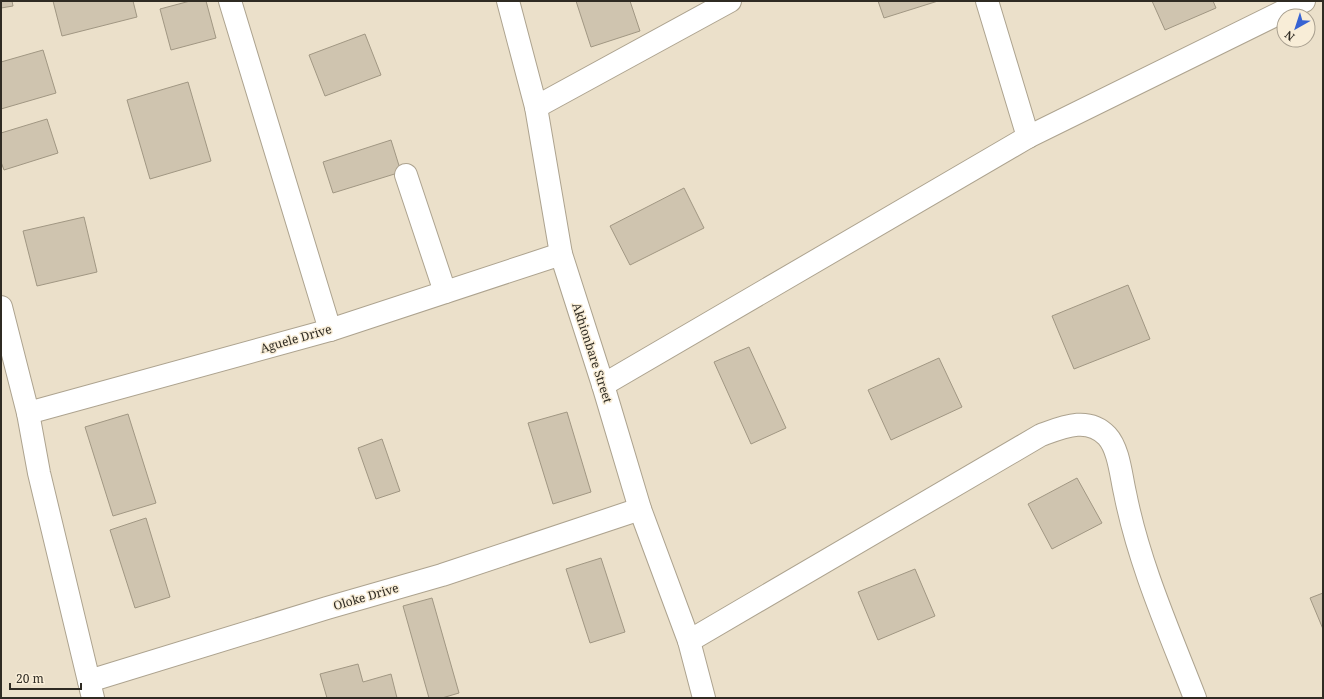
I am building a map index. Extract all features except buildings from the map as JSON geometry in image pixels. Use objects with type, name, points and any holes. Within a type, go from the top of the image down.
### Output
[{"type":"street","points":[[230,1],[330,330]]},
{"type":"street","name":"Akhionbare Street","points":[[508,1],[536,107],[561,254],[640,508],[689,642],[704,698]]},
{"type":"street","points":[[536,107],[730,1]]},
{"type":"street","points":[[987,1],[1028,137]]},
{"type":"street","points":[[603,385],[1028,137],[1304,1]]},
{"type":"street","points":[[406,175],[445,292]]},
{"type":"street","name":"Aguele Drive","points":[[28,414],[330,330],[561,254]]},
{"type":"street","points":[[1,307],[28,414],[39,473],[91,689]]},
{"type":"street","points":[[689,642],[1041,435],[1069,425],[1082,425],[1094,427],[1107,436],[1116,450],[1125,498],[1145,569],[1195,698]]},
{"type":"street","name":"Oloke Drive","points":[[91,689],[327,608],[442,575],[640,508]]}]
